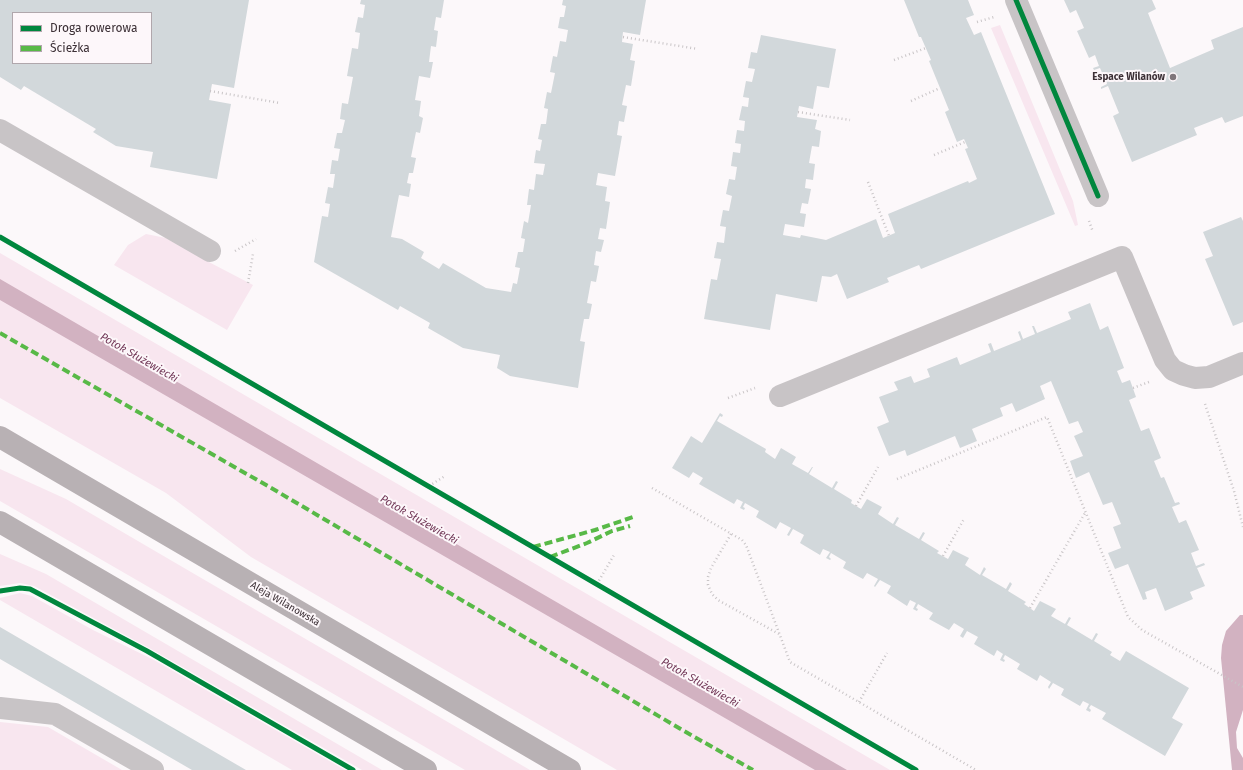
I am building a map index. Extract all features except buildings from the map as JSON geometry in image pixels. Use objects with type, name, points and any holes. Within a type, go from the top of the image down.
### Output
[{"type":"main road","name":"Aleja Wilanowska","points":[[0,437],[570,770]]},
{"type":"main road","points":[[0,522],[426,770]]},
{"type":"street","points":[[1016,0],[1098,196]]},
{"type":"street","points":[[0,130],[210,251]]},
{"type":"street","points":[[780,396],[1122,257],[1166,360],[1173,370],[1196,378],[1209,377],[1243,363]]},
{"type":"street","points":[[0,708],[55,714],[153,770]]},
{"type":"path","points":[[977,22],[995,16]]},
{"type":"path","points":[[623,37],[698,49]]},
{"type":"path","points":[[894,60],[926,48]]},
{"type":"path","points":[[911,101],[940,88]]},
{"type":"path","points":[[210,91],[280,102]]},
{"type":"path","points":[[798,112],[850,120]]},
{"type":"path","points":[[934,155],[965,142]]},
{"type":"path","points":[[868,182],[889,236]]},
{"type":"path","points":[[248,283],[253,254]]},
{"type":"path","points":[[1133,388],[1153,380]]},
{"type":"path","points":[[1203,398],[1234,491],[1243,527]]},
{"type":"path","points":[[897,479],[1047,416],[1128,617],[1142,630],[1243,687]]},
{"type":"path","points":[[856,506],[878,467]]},
{"type":"path","points":[[429,486],[445,476]]},
{"type":"path","points":[[652,488],[742,540],[746,545],[790,662],[976,770]]},
{"type":"path","points":[[1030,608],[1086,513]]},
{"type":"path","points":[[942,556],[964,519]]},
{"type":"path","points":[[731,534],[711,568],[708,577],[708,585],[712,594],[718,600],[780,634]]},
{"type":"path","points":[[598,584],[614,555]]},
{"type":"path","points":[[859,702],[887,653]]},
{"type":"shaded area","points":[[1000,25],[1073,201],[1078,225],[1075,226],[991,28]]},
{"type":"shaded area","points":[[146,234],[166,238],[253,285],[227,330],[114,265],[128,245]]},
{"type":"shaded area","points":[[0,253],[890,770],[617,770],[251,557],[166,493],[0,398]]},
{"type":"shaded area","points":[[0,279],[847,770],[815,770],[0,300]]},
{"type":"shaded area","points":[[0,469],[66,499],[530,770],[465,770],[0,501]]},
{"type":"shaded area","points":[[0,554],[46,574],[382,770],[362,770],[151,649],[34,586],[20,583],[0,586]]},
{"type":"shaded area","points":[[20,593],[32,596],[93,630],[154,660],[345,770],[292,770],[0,600],[0,598]]},
{"type":"shaded area","points":[[1240,615],[1243,615],[1243,710],[1236,732],[1237,748],[1243,758],[1243,770],[1232,770],[1221,658],[1222,645],[1226,631]]},
{"type":"shaded area","points":[[0,722],[48,727],[122,770],[0,770]]},
{"type":"marked path","points":[[0,333],[273,489],[684,731],[753,770]]},
{"type":"marked path","points":[[533,547],[595,530],[636,516]]},
{"type":"marked path","points":[[550,557],[587,543],[612,531],[630,526]]},
{"type":"cycle path","points":[[1016,0],[1098,196]]},
{"type":"cycle path","points":[[0,237],[916,770]]},
{"type":"cycle path","points":[[0,591],[20,588],[30,589],[147,651],[353,770]]},
{"type":"place","name":"Espace Wilanów","points":[[1173,77]]},
{"type":"water label","name":"Potok Służewiecki","points":[[139,358]]},
{"type":"water label","name":"Potok Służewiecki","points":[[419,520]]},
{"type":"water label","name":"Potok Służewiecki","points":[[700,683]]}]
